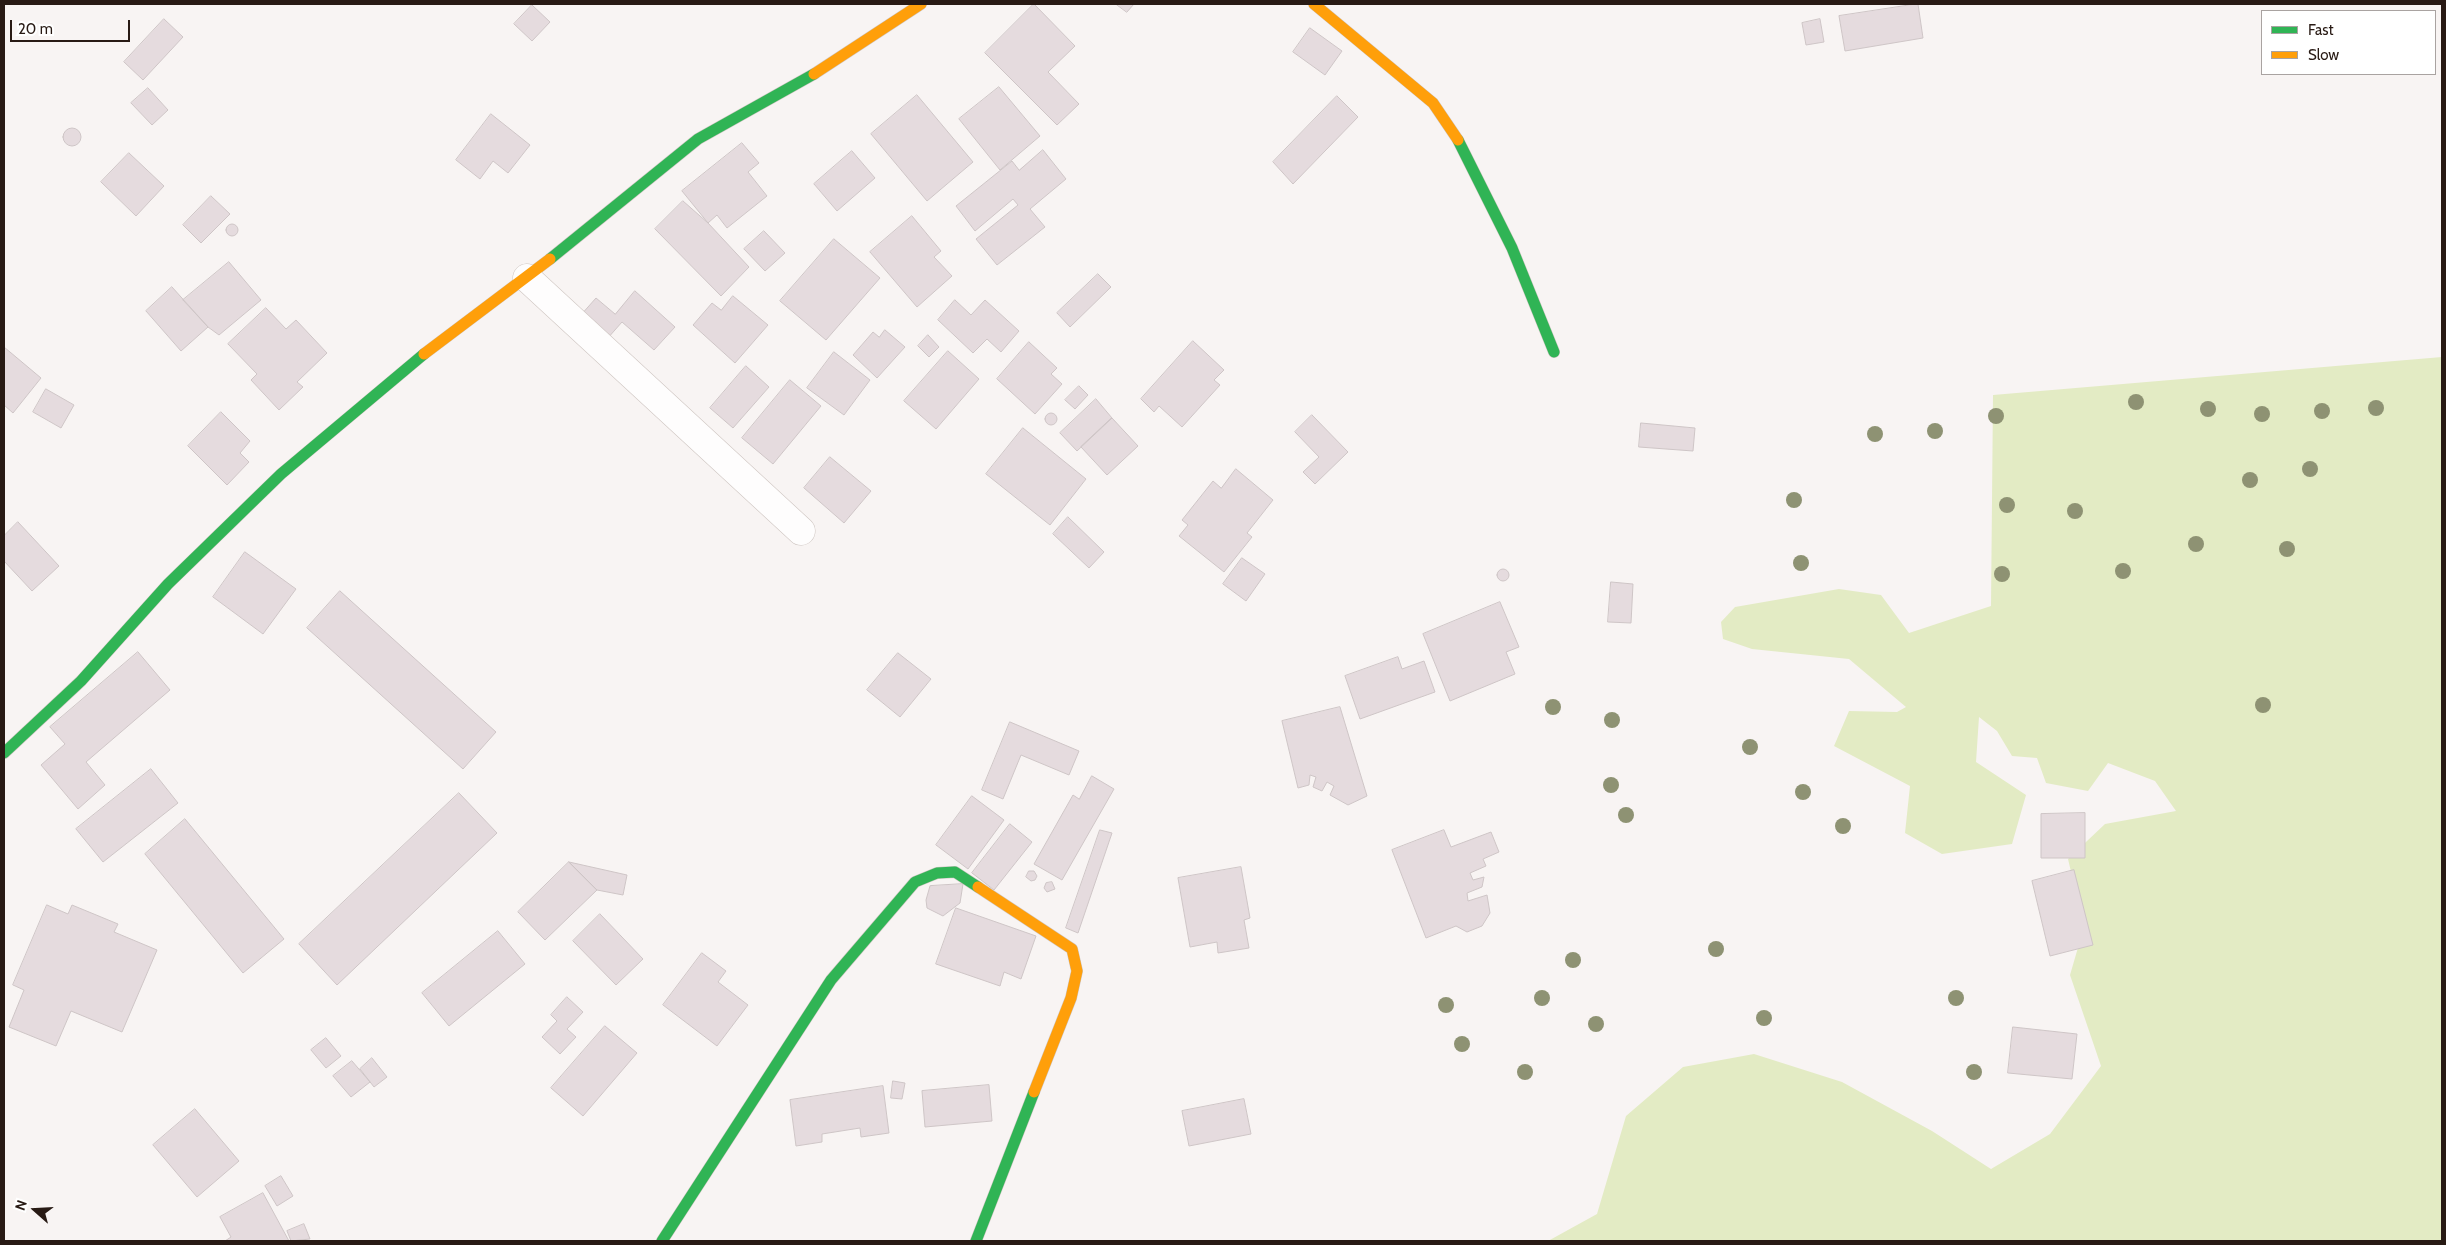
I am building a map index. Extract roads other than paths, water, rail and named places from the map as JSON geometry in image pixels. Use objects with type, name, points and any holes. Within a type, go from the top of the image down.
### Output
[{"type":"street","points":[[4,753],[81,681],[168,584],[281,474],[420,357],[527,278],[698,140],[828,66],[920,4]]},
{"type":"street","points":[[1314,4],[1433,103],[1456,136],[1512,248],[1554,352]]},
{"type":"street","points":[[527,278],[801,531]]},
{"type":"street","points":[[662,1241],[830,980],[915,882],[937,873],[955,872],[1072,949],[1077,971],[1070,998],[976,1241]]}]
